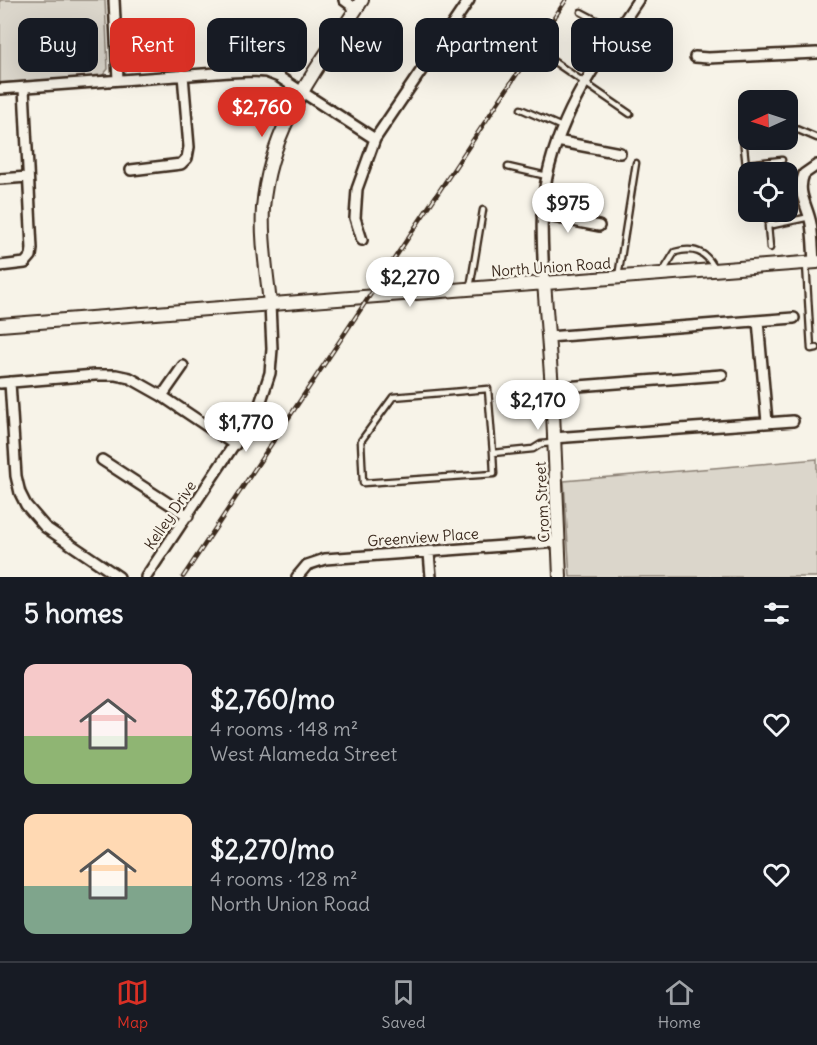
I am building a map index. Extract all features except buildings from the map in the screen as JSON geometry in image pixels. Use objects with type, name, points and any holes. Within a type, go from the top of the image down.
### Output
[{"type":"street","points":[[114,0],[118,80]]},
{"type":"street","points":[[270,304],[263,227],[267,178],[276,145],[301,91],[359,4],[344,0]]},
{"type":"street","points":[[362,240],[355,218],[357,189],[375,139],[469,0]]},
{"type":"street","points":[[626,18],[638,0]]},
{"type":"street","points":[[695,57],[817,53]]},
{"type":"street","points":[[0,89],[183,75],[260,72],[279,77],[375,139]]},
{"type":"street","points":[[544,282],[542,215],[547,176],[562,127],[591,72]]},
{"type":"street","points":[[131,170],[181,164],[187,158],[189,147],[183,75]]},
{"type":"street","points":[[0,266],[21,265],[28,261],[32,249],[24,87]]},
{"type":"street","points":[[557,141],[620,153]]},
{"type":"street","points":[[812,262],[810,217],[802,200],[801,190],[804,174],[817,165]]},
{"type":"street","points":[[0,179],[28,177]]},
{"type":"street","points":[[542,215],[599,226]]},
{"type":"street","name":"North Union Road","points":[[0,325],[812,262]]},
{"type":"street","name":"Crom Street","points":[[544,282],[552,388],[560,577]]},
{"type":"street","name":"Kelley Drive","points":[[146,577],[235,445],[265,392],[270,373],[272,349],[270,304]]},
{"type":"street","points":[[548,337],[794,318]]},
{"type":"street","points":[[758,321],[767,422]]},
{"type":"street","points":[[162,396],[183,366]]},
{"type":"street","points":[[0,383],[116,375],[137,381],[235,445]]},
{"type":"street","points":[[552,388],[722,375]]},
{"type":"street","points":[[10,382],[16,476],[26,505],[45,527],[118,577]]},
{"type":"street","points":[[553,441],[793,421]]},
{"type":"street","points":[[102,460],[188,516]]},
{"type":"street","name":"Greenview Place","points":[[297,577],[307,565],[325,559],[559,542]]},
{"type":"street","points":[[429,553],[430,577]]},
{"type":"lane","points":[[581,12],[592,18]]},
{"type":"lane","points":[[559,65],[630,114]]},
{"type":"lane","points":[[521,109],[562,127]]},
{"type":"lane","points":[[798,130],[817,138]]},
{"type":"lane","points":[[764,162],[782,160]]},
{"type":"lane","points":[[618,277],[636,163]]},
{"type":"lane","points":[[508,167],[547,176]]},
{"type":"lane","points":[[470,288],[483,210]]},
{"type":"lane","points":[[770,248],[768,226],[810,217]]},
{"type":"lane","points":[[662,274],[675,252],[686,249],[699,251],[709,258],[715,270]]},
{"type":"lane","points":[[812,262],[811,349],[817,348]]},
{"type":"lane","points":[[488,389],[493,453],[494,474],[363,483],[361,441],[393,397],[488,389]]},
{"type":"lane","points":[[493,453],[532,448],[553,441]]},
{"type":"shaded area","points":[[0,0],[105,0],[108,69],[102,76],[0,83]]},
{"type":"shaded area","points":[[817,459],[817,577],[570,577],[564,481]]},
{"type":"railway","points":[[183,577],[566,0]]}]
